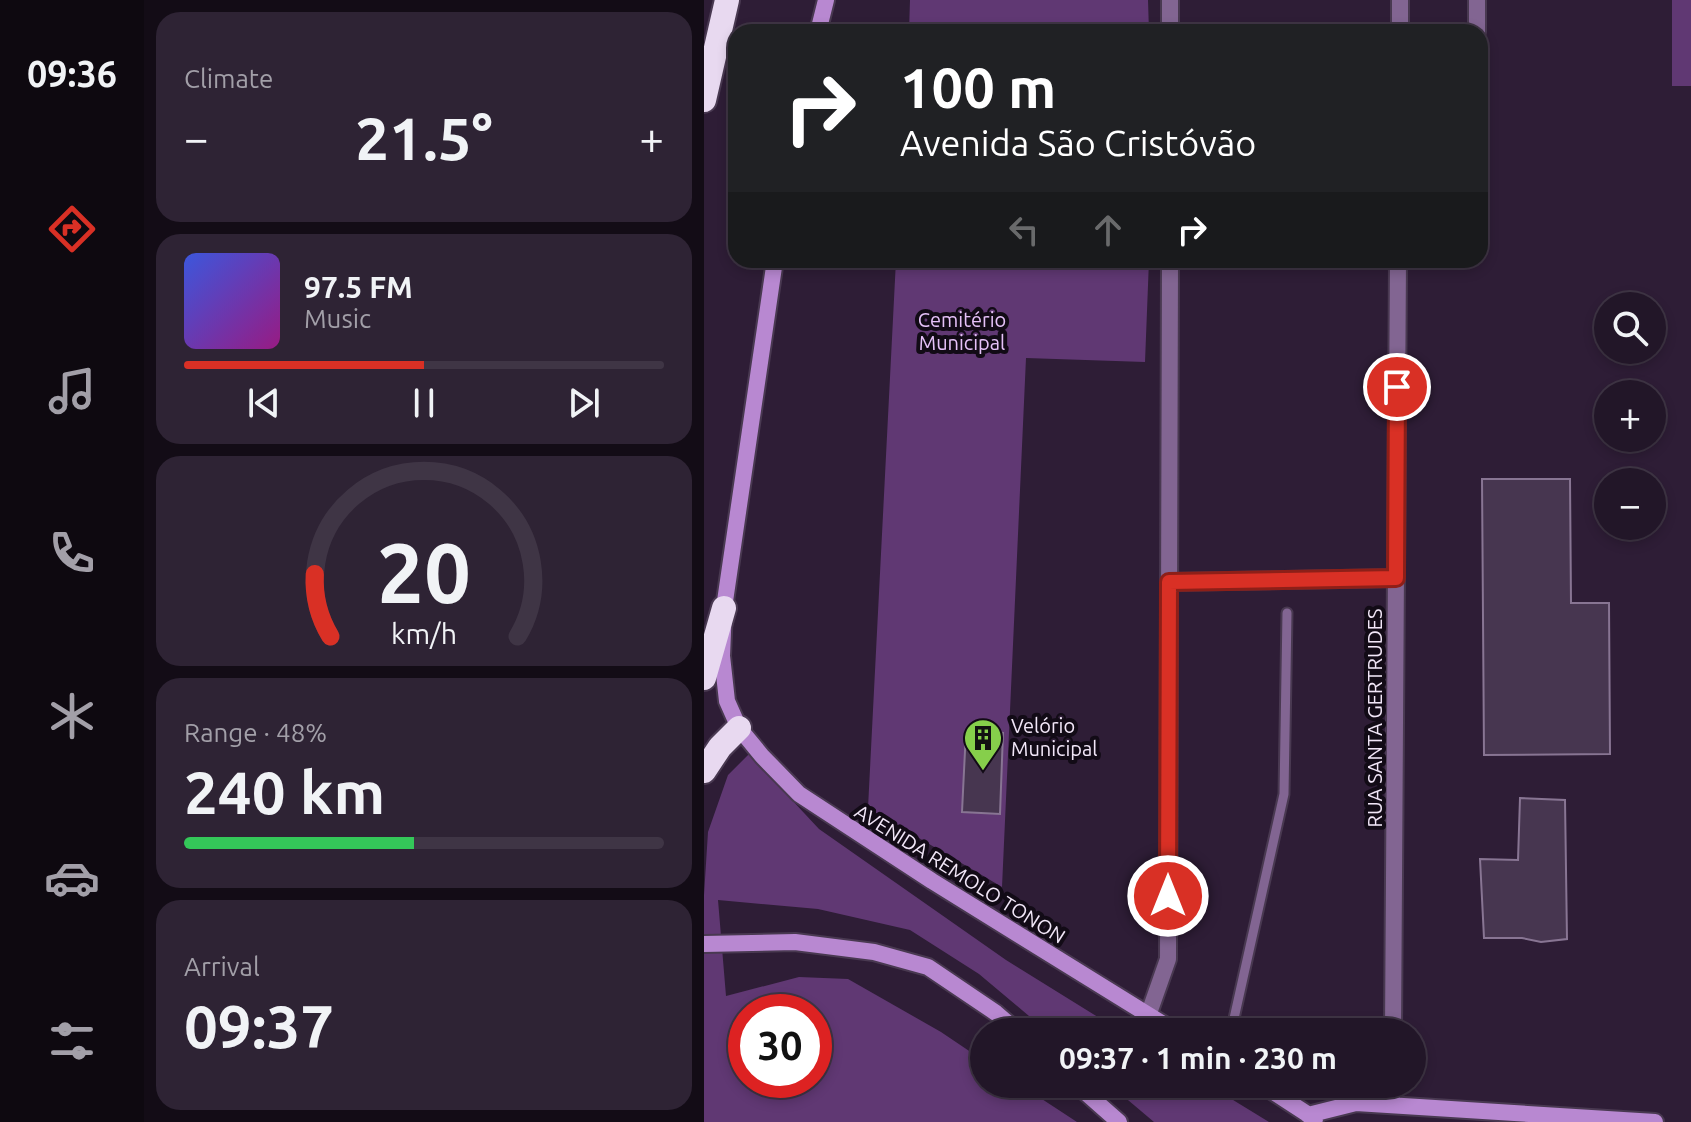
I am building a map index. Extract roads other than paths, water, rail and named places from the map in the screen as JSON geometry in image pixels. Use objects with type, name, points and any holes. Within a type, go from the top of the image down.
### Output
[{"type":"highway","points":[[704,100],[727,0]]},
{"type":"highway","points":[[704,678],[724,608]]},
{"type":"highway","points":[[704,771],[720,747],[739,728]]},
{"type":"street","points":[[820,24],[826,0]]},
{"type":"street","points":[[1170,0],[1170,24]]},
{"type":"street","points":[[1400,0],[1400,24]]},
{"type":"street","points":[[1477,0],[1477,24]]},
{"type":"street","points":[[739,728],[727,701],[722,656],[724,608],[774,268]]},
{"type":"street","points":[[1148,1016],[1168,959],[1170,268]]},
{"type":"street","name":"RUA SANTA GERTRUDES","points":[[1393,1018],[1398,268]]},
{"type":"street","points":[[1169,582],[1396,578]]},
{"type":"street","name":"AVENIDA REMOLO TONON","points":[[739,728],[799,794],[1152,1018]]},
{"type":"street","points":[[704,944],[795,942],[874,952],[928,967],[1002,1018]]},
{"type":"street","points":[[1092,1098],[1119,1122]]},
{"type":"street","points":[[1283,1098],[1314,1118],[1356,1103],[1655,1122]]},
{"type":"street","points":[[1392,1098],[1392,1105]]},
{"type":"lane","points":[[1234,1018],[1284,794],[1287,613]]},
{"type":"place","name":"Velório Municipal","points":[[983,772]]},
{"type":"park label","name":"Cemitério Municipal","points":[[962,332]]}]
